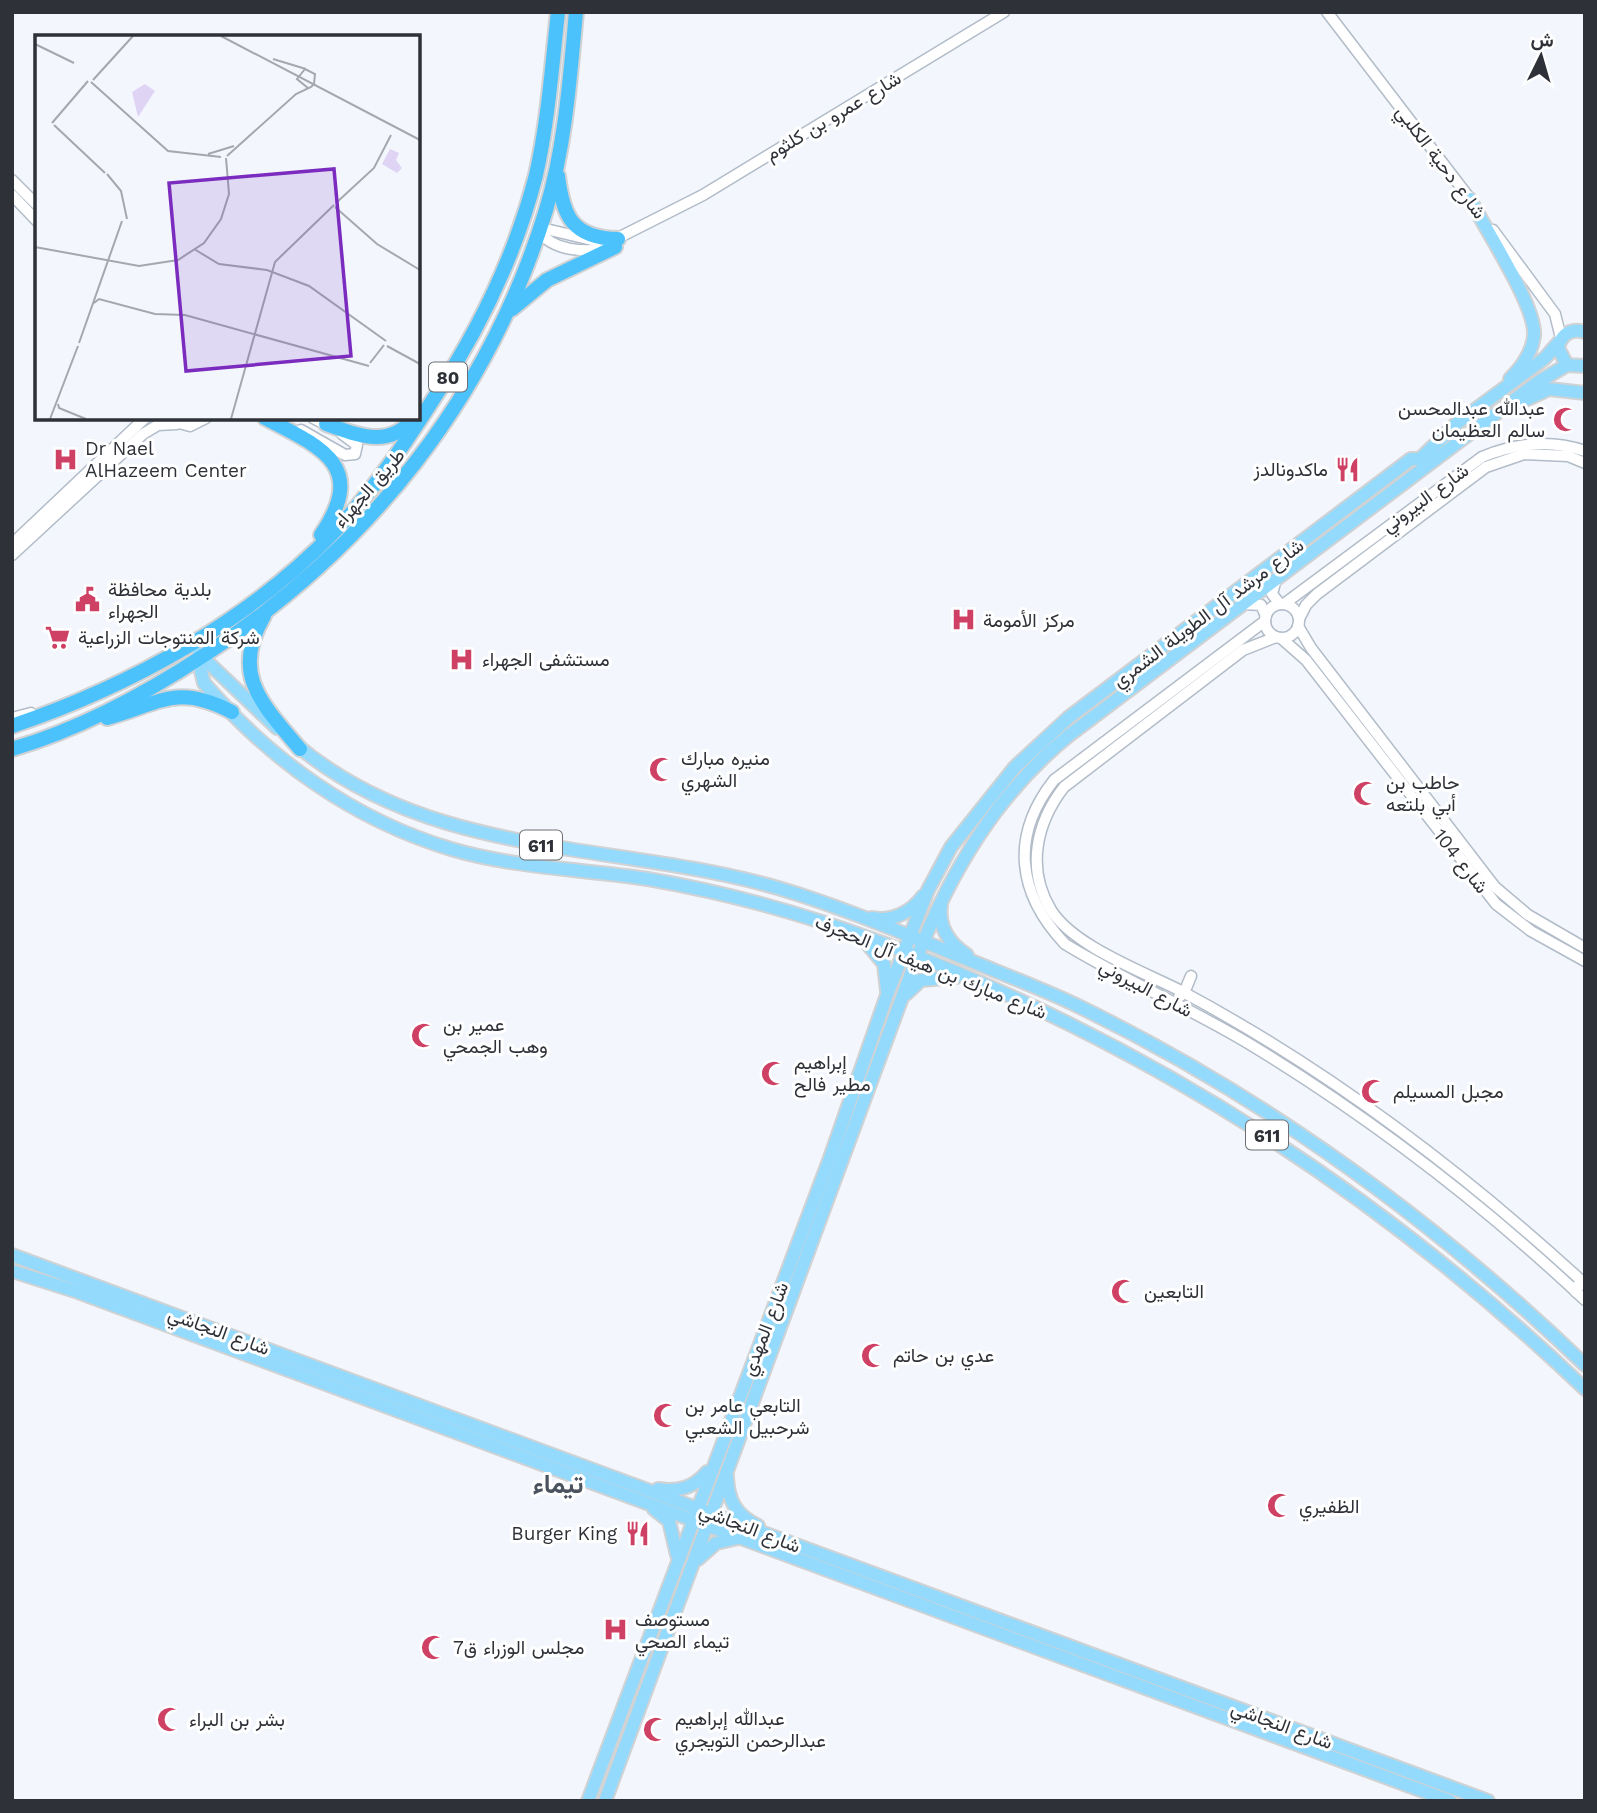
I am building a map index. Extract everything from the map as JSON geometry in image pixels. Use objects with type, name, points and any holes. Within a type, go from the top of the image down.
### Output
[{"type":"highway","name":"طريق الجهراء","points":[[420,417],[467,349],[515,240],[536,173],[542,142],[558,12]]},
{"type":"highway","name":"طريق الجهراء","points":[[12,749],[85,721],[145,693],[267,611],[322,565],[400,485],[437,435],[502,321],[538,231],[560,148],[576,12]]},
{"type":"highway","points":[[515,240],[524,234],[538,231],[533,221],[542,170],[542,142]]},
{"type":"highway","points":[[560,148],[558,172],[561,202],[570,220],[592,236],[617,243]]},
{"type":"highway","points":[[502,321],[534,288],[617,243]]},
{"type":"highway","points":[[420,410],[440,379],[467,349]]},
{"type":"highway","points":[[269,420],[309,442],[334,465],[341,476],[343,489],[337,512],[305,560]]},
{"type":"highway","points":[[320,421],[375,438],[397,433],[413,420]]},
{"type":"highway","name":"طريق الجهراء","points":[[12,726],[115,685],[241,611],[305,560],[368,492],[418,420]]},
{"type":"highway","points":[[208,651],[271,596],[288,575]]},
{"type":"highway","points":[[267,611],[249,646],[247,662],[251,678],[276,720],[300,749]]},
{"type":"highway","points":[[85,721],[106,719],[190,696],[208,700],[232,712]]},
{"type":"main road","points":[[1470,199],[1531,311],[1534,328],[1528,355],[1492,397]]},
{"type":"main road","points":[[1584,331],[1569,331],[1560,340],[1559,355],[1575,366],[1585,378]]},
{"type":"main road","name":"شارع مرشد آل الطويلة الشمري","points":[[910,936],[928,890],[951,847],[1015,767],[1068,718],[1411,459],[1420,459],[1456,424],[1545,358],[1560,340]]},
{"type":"main road","name":"شارع مرشد آل الطويلة الشمري","points":[[923,941],[964,856],[1007,796],[1045,754],[1538,382],[1575,366]]},
{"type":"main road","points":[[1492,418],[1549,389],[1585,393]]},
{"type":"main road","points":[[1424,469],[1429,456],[1460,430],[1456,424]]},
{"type":"main road","name":"شارع مبارك بن هيف آل الحجرف","points":[[182,648],[208,651],[300,749],[351,782],[412,813],[459,829],[517,842],[713,872],[773,887],[863,917],[923,941],[1129,1032],[1251,1101],[1326,1150],[1417,1217],[1508,1294],[1585,1365]]},
{"type":"main road","name":"شارع مبارك بن هيف آل الحجرف","points":[[208,651],[202,679],[232,712],[280,759],[361,812],[438,844],[518,863],[648,880],[766,904],[904,952],[1045,1011],[1174,1078],[1247,1121],[1364,1201],[1491,1303],[1585,1389]]},
{"type":"main road","points":[[1100,712],[1095,708],[1096,704],[1131,677],[1136,667]]},
{"type":"main road","points":[[319,786],[343,792],[351,782]]},
{"type":"main road","points":[[438,844],[435,835],[440,829],[507,843],[517,842]]},
{"type":"main road","points":[[766,904],[771,904],[777,896],[773,887]]},
{"type":"main road","points":[[863,917],[878,919],[907,912],[928,890]]},
{"type":"main road","points":[[942,897],[941,926],[949,939],[963,953],[998,972]]},
{"type":"main road","points":[[848,931],[864,940],[880,957],[888,979],[887,995]]},
{"type":"main road","name":"شارع المهدي","points":[[588,1801],[910,936]]},
{"type":"main road","name":"شارع المهدي","points":[[605,1801],[923,941]]},
{"type":"main road","points":[[902,1000],[921,980],[963,977]]},
{"type":"main road","points":[[1364,1201],[1410,1228],[1417,1225],[1417,1217]]},
{"type":"main road","name":"شارع النجاشي","points":[[12,1255],[135,1306],[488,1437],[646,1501],[695,1514]]},
{"type":"main road","name":"شارع النجاشي","points":[[12,1271],[117,1299]]},
{"type":"main road","points":[[787,1272],[788,1285],[793,1289]]},
{"type":"main road","points":[[1491,1303],[1492,1292],[1499,1290],[1508,1294]]},
{"type":"main road","points":[[772,1310],[778,1314],[780,1326]]},
{"type":"main road","name":"شارع النجاشي","points":[[488,1437],[644,1488],[709,1520],[789,1543],[1024,1637],[1450,1801]]},
{"type":"main road","points":[[644,1488],[682,1489],[702,1479],[713,1464]]},
{"type":"main road","points":[[727,1471],[729,1496],[735,1509],[746,1520],[789,1543]]},
{"type":"main road","points":[[646,1501],[669,1521],[675,1535],[676,1563]]},
{"type":"main road","name":"شارع النجاشي","points":[[709,1520],[738,1538],[1004,1629]]},
{"type":"main road","points":[[691,1568],[708,1548],[738,1538]]},
{"type":"main road","name":"شارع النجاشي","points":[[1188,1698],[1488,1801]]},
{"type":"main road","points":[[625,1706],[627,1718],[636,1716]]},
{"type":"main road","points":[[615,1728],[623,1726],[628,1730],[625,1742]]},
{"type":"street","name":"شارع عمرو بن كلثوم","points":[[538,231],[550,230],[593,241],[617,243],[1004,12]]},
{"type":"street","name":"شارع دحية الكلبي","points":[[1326,12],[1555,314],[1584,331]]},
{"type":"street","points":[[12,180],[35,203]]},
{"type":"street","points":[[12,195],[35,219]]},
{"type":"street","name":"شارع دحية الكلبي","points":[[1555,314],[1560,340]]},
{"type":"street","points":[[12,544],[143,420]]},
{"type":"street","points":[[12,555],[143,435],[158,425],[173,421],[190,426],[205,420]]},
{"type":"street","points":[[276,420],[315,437],[345,455],[355,454],[357,448],[354,442],[320,421]]},
{"type":"street","name":"شارع البيروني","points":[[1282,604],[1482,457],[1502,449],[1547,443],[1585,451]]},
{"type":"street","name":"شارع البيروني","points":[[1298,622],[1306,605],[1317,594],[1486,467],[1507,458],[1546,454],[1567,456],[1585,463]]},
{"type":"street","points":[[1410,509],[1412,516],[1418,518]]},
{"type":"street","points":[[1399,517],[1404,520],[1406,526]]},
{"type":"street","points":[[1243,604],[1261,605],[1268,630],[1278,637],[1292,635],[1298,622],[1294,609],[1282,604],[1272,594],[1276,579]]},
{"type":"street","points":[[1266,618],[1273,607],[1282,604]]},
{"type":"street","name":"شارع البيروني","points":[[1191,683],[1266,618]]},
{"type":"street","name":"شارع 104","points":[[1298,622],[1331,674],[1505,897],[1541,924],[1585,948]]},
{"type":"street","name":"شارع البيروني","points":[[1278,637],[1243,650],[1191,683],[1055,780],[1035,809],[1024,860],[1032,900],[1042,918],[1065,944],[1254,1046],[1358,1114],[1468,1197],[1585,1300]]},
{"type":"street","name":"شارع 104","points":[[1278,637],[1293,645],[1310,665],[1496,904],[1531,931],[1585,961]]},
{"type":"street","points":[[1310,665],[1313,660],[1317,661],[1331,674]]},
{"type":"street","points":[[12,718],[115,685]]},
{"type":"street","name":"شارع البيروني","points":[[1181,690],[1064,787],[1044,819],[1035,859],[1045,896],[1064,926],[1179,991],[1363,1103],[1479,1191],[1585,1283]]},
{"type":"street","points":[[1409,792],[1424,807],[1431,805]]},
{"type":"street","points":[[1168,998],[1179,991],[1191,976]]},
{"type":"street","points":[[1179,991],[1179,1004]]},
{"type":"street","points":[[1563,1280],[1569,1280],[1572,1272]]},
{"type":"street","points":[[1576,1292],[1578,1284],[1585,1283]]},
{"type":"place","name":"عبدالله عبدالمحسن سالم العظيمان","points":[[1565,419]]},
{"type":"place","name":"Dr Nael AlHazeem Center","points":[[65,459]]},
{"type":"place","name":"ماكدونالدز","points":[[1348,469]]},
{"type":"place","name":"بلدية محافظة الجهراء","points":[[88,600]]},
{"type":"place","name":"مركز الأمومة","points":[[963,620]]},
{"type":"place","name":"شركة المنتوجات الزراعية","points":[[58,637]]},
{"type":"place","name":"مستشفى الجهراء","points":[[462,659]]},
{"type":"place","name":"منيره مبارك الشهري","points":[[661,769]]},
{"type":"place","name":"حاطب بن أبي بلتعه","points":[[1366,793]]},
{"type":"place","name":"عمير بن وهب الجمحي","points":[[423,1035]]},
{"type":"place","name":"إبراهيم مطير فالح","points":[[774,1073]]},
{"type":"place","name":"مجبل المسيلم","points":[[1373,1091]]},
{"type":"place","name":"التابعين","points":[[1124,1291]]},
{"type":"place","name":"عدي بن حاتم","points":[[873,1355]]},
{"type":"place","name":"التابعي عامر بن شرحبيل الشعبي","points":[[665,1416]]},
{"type":"place","name":"الظفيري","points":[[1279,1506]]},
{"type":"place","name":"Burger King","points":[[637,1533]]},
{"type":"place","name":"مستوصف تيماء الصحي","points":[[615,1630]]},
{"type":"place","name":"مجلس الوزراء ق7","points":[[433,1647]]},
{"type":"place","name":"بشر بن البراء","points":[[169,1719]]},
{"type":"place","name":"عبدالله إبراهيم عبدالرحمن التويجري","points":[[655,1729]]},
{"type":"district","name":"تيماء","points":[[558,1484]]}]
